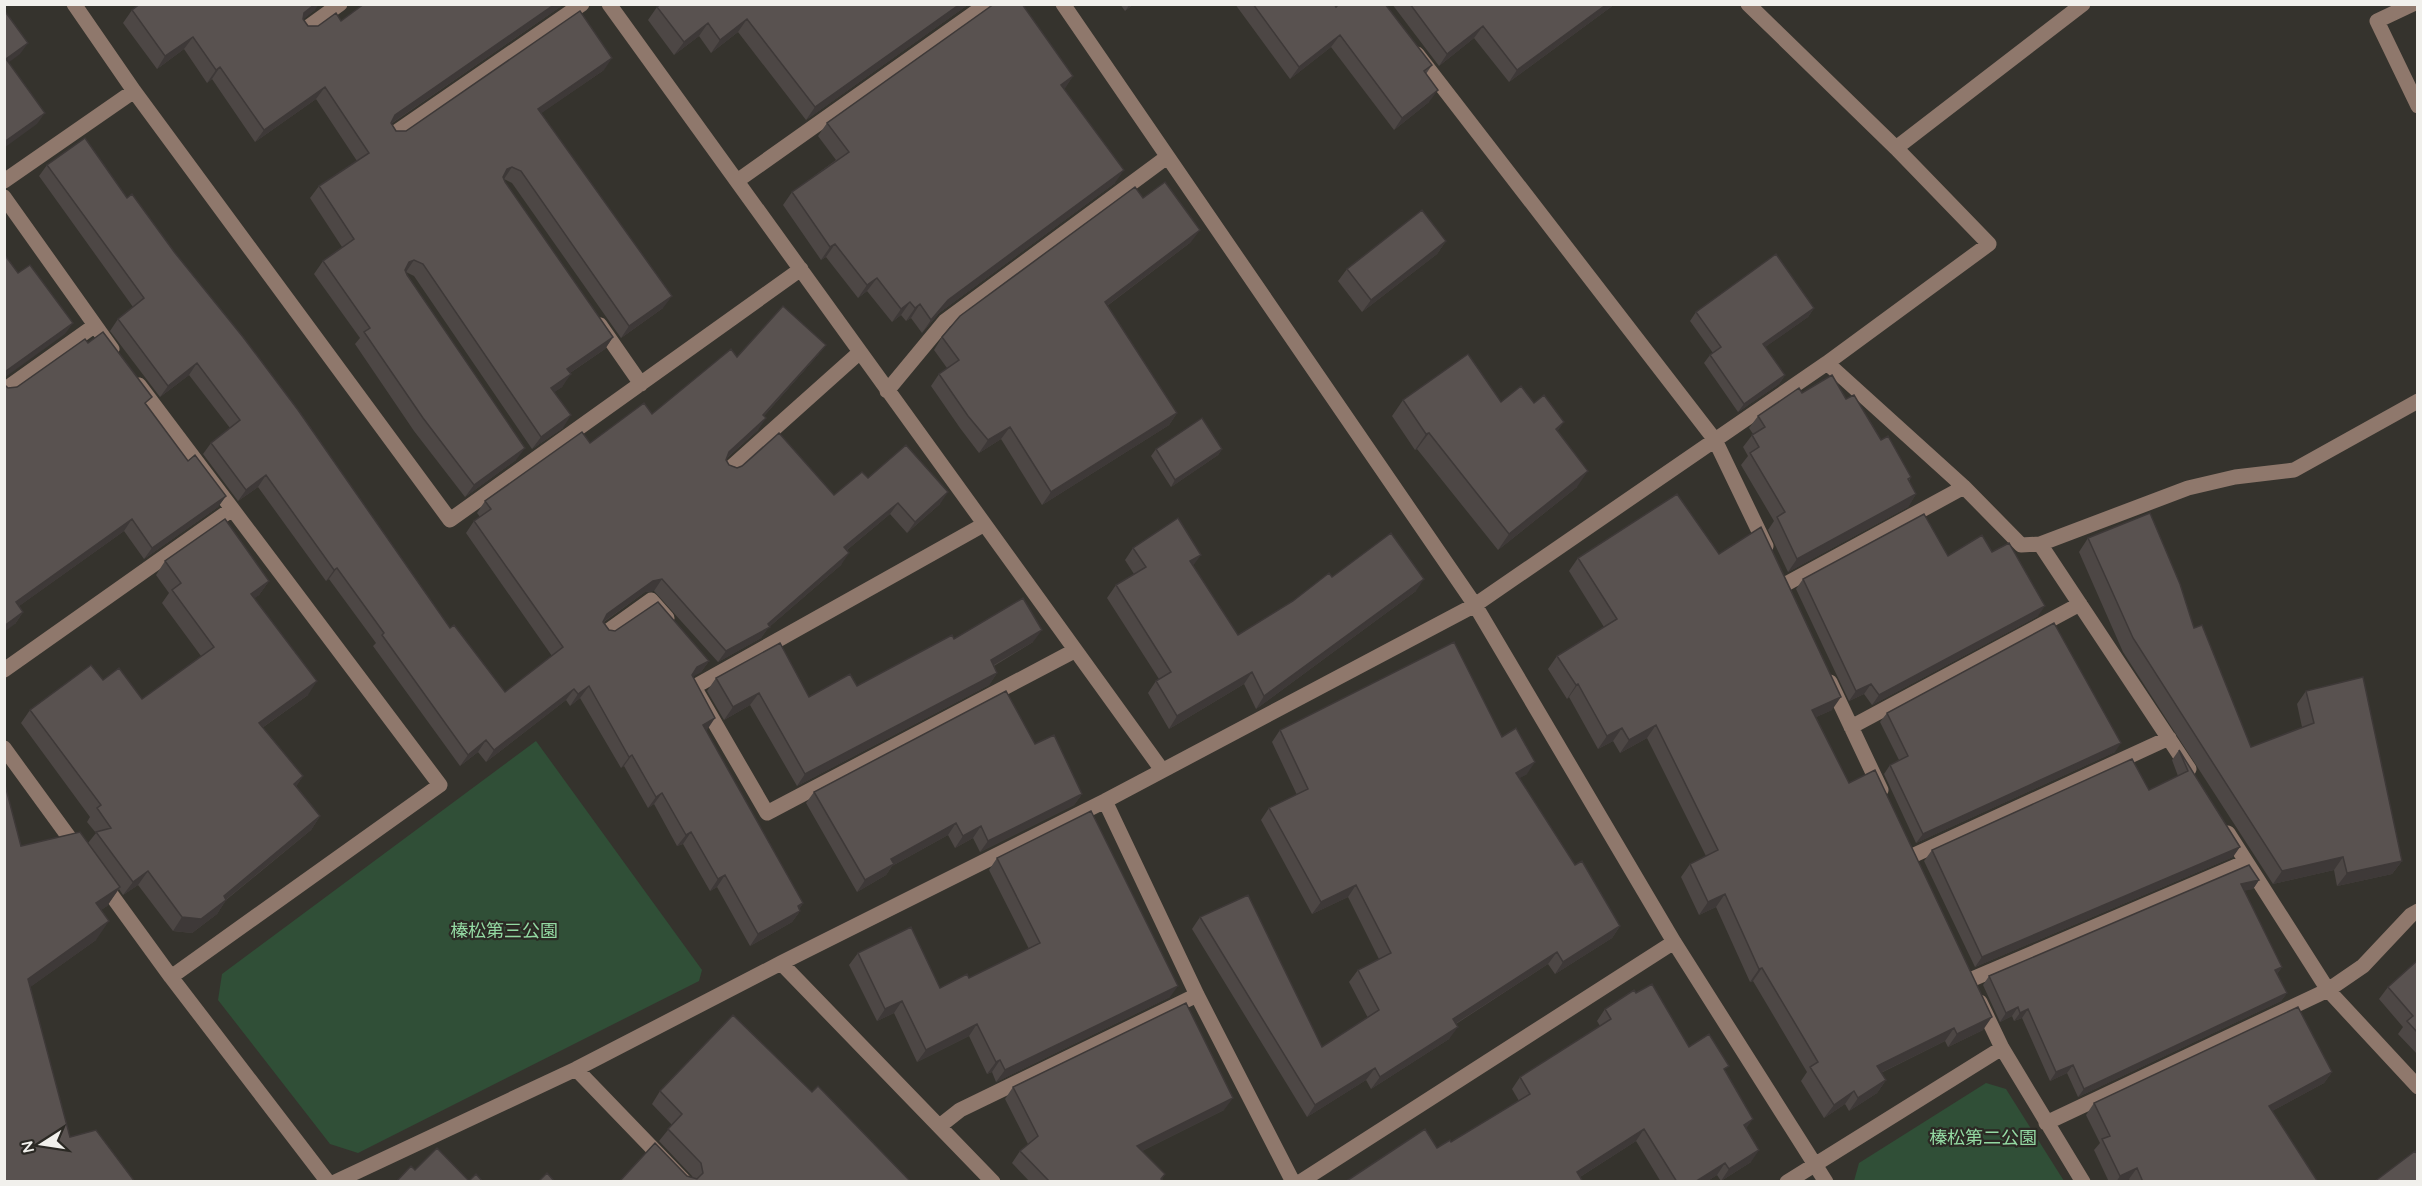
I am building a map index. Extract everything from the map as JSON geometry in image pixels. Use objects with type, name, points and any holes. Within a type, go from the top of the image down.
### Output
[{"type":"street","points":[[304,30],[340,4]]},
{"type":"street","points":[[392,135],[582,4]]},
{"type":"street","points":[[609,4],[1162,770]]},
{"type":"street","points":[[737,181],[987,4]]},
{"type":"street","points":[[1063,4],[1475,605],[1674,942],[1826,1182]]},
{"type":"street","points":[[335,1182],[576,1070],[781,963],[1105,801],[1475,605],[1827,363],[1989,244],[1896,148],[1748,4]]},
{"type":"street","points":[[1896,148],[2083,4]]},
{"type":"street","points":[[2413,4],[2377,21],[2418,106]]},
{"type":"street","points":[[78,6],[134,91],[450,520],[527,458],[641,384],[801,269]]},
{"type":"street","points":[[1408,42],[1715,440],[1781,580],[1964,487]]},
{"type":"street","points":[[4,182],[134,91]]},
{"type":"street","points":[[887,391],[945,321],[1167,157]]},
{"type":"street","points":[[4,197],[94,326],[440,785],[171,977]]},
{"type":"street","points":[[593,316],[641,384]]},
{"type":"street","points":[[4,390],[94,326]]},
{"type":"street","points":[[728,470],[860,352]]},
{"type":"street","points":[[1827,363],[1964,487],[2021,545],[2040,544],[2188,488],[2235,477],[2294,470],[2418,401]]},
{"type":"street","points":[[4,670],[232,509]]},
{"type":"street","points":[[983,525],[713,671],[694,687],[767,813],[1074,651]]},
{"type":"street","points":[[2040,544],[2199,785]]},
{"type":"street","points":[[605,633],[651,600],[680,633]]},
{"type":"street","points":[[1851,727],[2080,604]]},
{"type":"street","points":[[1822,666],[1886,802]]},
{"type":"street","points":[[1912,855],[2169,738]]},
{"type":"street","points":[[4,748],[171,977],[328,1182]]},
{"type":"street","points":[[1105,801],[1197,995],[1293,1182]]},
{"type":"street","points":[[2222,824],[2328,990],[2418,1087]]},
{"type":"street","points":[[2083,1182],[2002,1048],[1968,975],[2246,862]]},
{"type":"street","points":[[2046,1123],[2328,990],[2363,966],[2411,915],[2418,911]]},
{"type":"street","points":[[1300,1182],[1674,942]]},
{"type":"street","points":[[781,963],[941,1125],[993,1182]]},
{"type":"street","points":[[941,1125],[960,1110],[1197,995]]},
{"type":"street","points":[[1786,1182],[2002,1048]]},
{"type":"street","points":[[576,1070],[685,1182]]},
{"type":"green space","name":"榛松第三公園","points":[[536,741],[702,970],[699,981],[358,1153],[330,1144],[218,1000],[222,974]]},
{"type":"green space","name":"榛松第二公園","points":[[1986,1083],[2006,1089],[2064,1181],[1854,1181],[1859,1163]]},
{"type":"building","points":[[140,4],[315,4],[304,13],[303,19],[308,26],[318,26],[336,13],[341,21],[364,4],[555,4],[395,115],[391,123],[396,131],[406,131],[580,11],[612,58],[538,109],[672,296],[629,326],[521,171],[512,167],[507,169],[503,177],[505,182],[613,337],[567,369],[571,374],[551,388],[571,415],[541,437],[423,264],[414,260],[409,262],[405,270],[407,275],[525,448],[474,485],[423,418],[364,332],[370,328],[323,261],[354,239],[319,186],[369,153],[325,87],[264,130],[220,67],[216,70],[193,37],[165,56],[132,10]]},
{"type":"building","points":[[661,4],[960,4],[815,107],[747,19],[720,40],[708,23],[684,42],[657,7]]},
{"type":"building","points":[[994,4],[1022,4],[1073,76],[1061,85],[1124,170],[948,300],[931,320],[920,304],[915,308],[910,302],[901,309],[877,278],[867,285],[835,244],[830,247],[792,192],[849,152],[827,123]]},
{"type":"building","points":[[1253,4],[1334,4],[1336,7],[1339,4],[1385,4],[1432,65],[1424,71],[1438,90],[1402,118],[1340,35],[1299,67]]},
{"type":"building","points":[[1410,4],[1607,4],[1517,70],[1483,26],[1447,54]]},
{"type":"building","points":[[4,10],[28,43],[6,59],[45,113],[4,142]]},
{"type":"building","points":[[85,138],[127,198],[132,194],[175,253],[243,337],[298,410],[450,628],[454,625],[505,692],[563,647],[474,521],[491,509],[485,501],[582,432],[590,443],[644,403],[652,414],[731,349],[737,357],[783,306],[826,345],[763,415],[766,418],[729,452],[726,460],[729,465],[737,468],[742,466],[779,433],[834,495],[862,472],[868,478],[906,445],[948,492],[915,522],[898,503],[844,547],[849,553],[768,624],[770,627],[726,651],[662,579],[653,581],[607,614],[603,622],[609,630],[615,631],[658,602],[709,661],[697,667],[692,675],[715,718],[703,725],[803,903],[798,906],[800,911],[758,934],[725,875],[718,879],[691,832],[686,835],[662,793],[656,797],[632,755],[629,757],[589,686],[578,694],[574,689],[494,750],[486,740],[468,755],[382,635],[384,633],[337,568],[334,570],[266,475],[246,490],[211,443],[240,420],[197,363],[168,386],[118,319],[144,298],[47,165]]},
{"type":"building","points":[[1165,182],[1200,230],[1105,302],[1177,413],[1051,492],[1010,427],[988,440],[968,416],[939,374],[959,360],[942,337],[960,316],[1135,187],[1143,198]]},
{"type":"building","points":[[1422,210],[1446,241],[1371,300],[1347,269]]},
{"type":"building","points":[[4,254],[18,273],[30,265],[73,323],[4,373]]},
{"type":"building","points":[[1776,254],[1814,308],[1763,344],[1785,375],[1744,404],[1710,355],[1721,347],[1696,312]]},
{"type":"building","points":[[103,332],[152,397],[145,403],[188,461],[195,455],[226,496],[152,548],[132,519],[16,602],[23,612],[4,626],[4,384],[8,388],[17,387],[85,339],[88,343]]},
{"type":"building","points":[[1468,354],[1501,402],[1521,386],[1534,403],[1544,395],[1564,422],[1556,429],[1588,471],[1509,534],[1429,433],[1426,434],[1403,400]]},
{"type":"building","points":[[1832,375],[1846,399],[1854,395],[1881,440],[1888,436],[1911,477],[1908,479],[1916,494],[1797,559],[1777,517],[1785,512],[1750,453],[1759,447],[1752,435],[1765,427],[1758,416],[1799,388],[1802,393]]},
{"type":"building","points":[[1202,418],[1222,449],[1175,480],[1156,449]]},
{"type":"building","points":[[1677,494],[1719,554],[1761,527],[1841,697],[1812,710],[1849,783],[1875,770],[1992,1017],[1957,1034],[1954,1028],[1877,1066],[1886,1080],[1858,1098],[1854,1091],[1834,1105],[1810,1067],[1818,1062],[1762,968],[1759,969],[1725,894],[1708,902],[1690,864],[1718,850],[1656,725],[1629,740],[1622,728],[1607,736],[1578,684],[1576,685],[1557,656],[1617,619],[1578,558]]},
{"type":"building","points":[[2150,513],[2180,584],[2194,628],[2202,625],[2251,747],[2314,723],[2306,691],[2363,677],[2402,861],[2347,873],[2343,857],[2282,871],[2133,638],[2088,538]]},
{"type":"building","points":[[1924,514],[1948,556],[1982,535],[1992,552],[2009,543],[2045,606],[1879,695],[1871,684],[1856,691],[1803,579]]},
{"type":"building","points":[[1178,518],[1201,555],[1190,561],[1238,635],[1293,601],[1329,573],[1332,577],[1391,533],[1424,579],[1264,696],[1252,672],[1177,716],[1156,681],[1171,672],[1116,585],[1146,567],[1133,548]]},
{"type":"building","points":[[225,519],[269,581],[251,594],[317,681],[259,723],[303,776],[294,784],[320,816],[224,896],[226,900],[201,919],[182,917],[148,871],[133,882],[96,832],[111,828],[97,808],[101,805],[30,710],[91,665],[103,680],[119,668],[142,699],[214,647],[172,590],[181,583],[165,561]]},
{"type":"building","points":[[1023,598],[1042,630],[991,660],[997,673],[805,774],[759,693],[733,707],[716,678],[780,643],[809,697],[850,674],[857,686],[952,635],[954,639]]},
{"type":"building","points":[[2054,623],[2121,743],[1923,834],[1890,765],[1908,756],[1887,713]]},
{"type":"building","points":[[1454,642],[1502,737],[1516,728],[1535,762],[1516,773],[1575,865],[1582,861],[1620,926],[1563,962],[1557,952],[1453,1019],[1458,1027],[1380,1077],[1375,1068],[1315,1105],[1200,917],[1248,895],[1322,1047],[1379,1010],[1358,970],[1391,953],[1356,885],[1321,902],[1269,808],[1308,789],[1280,730]]},
{"type":"building","points":[[1006,691],[1035,744],[1054,735],[1082,794],[988,841],[981,826],[963,836],[956,823],[891,859],[894,864],[865,880],[814,792]]},
{"type":"building","points":[[2179,750],[2240,847],[1982,957],[1932,850],[2132,759],[2149,790],[2188,771]]},
{"type":"building","points":[[4,781],[21,846],[80,832],[120,887],[96,903],[109,921],[28,979],[70,1137],[96,1130],[135,1182],[4,1182]]},
{"type":"building","points":[[1091,811],[1178,986],[1005,1070],[1000,1060],[996,1062],[977,1024],[926,1050],[902,1001],[885,1009],[858,953],[911,927],[940,988],[967,974],[969,978],[1040,943],[997,858]]},
{"type":"building","points":[[2249,865],[2259,880],[2241,884],[2282,967],[2275,970],[2287,993],[2084,1089],[2073,1065],[2056,1072],[2028,1009],[2020,1013],[2018,1007],[2006,1013],[1989,976]]},
{"type":"building","points":[[2418,960],[2418,1033],[2407,1021],[2413,1016],[2388,987]]},
{"type":"building","points":[[1652,984],[1689,1047],[1709,1034],[1729,1066],[1724,1069],[1753,1119],[1744,1125],[1759,1150],[1729,1169],[1725,1163],[1695,1182],[1677,1182],[1644,1129],[1577,1172],[1583,1182],[1345,1182],[1425,1129],[1437,1148],[1450,1140],[1451,1142],[1530,1094],[1520,1077],[1611,1019],[1605,1009],[1634,990],[1636,993]]},
{"type":"building","points":[[1186,1003],[1233,1098],[1137,1146],[1165,1174],[1161,1179],[1164,1182],[1050,1182],[1020,1151],[1038,1136],[1013,1087]]},
{"type":"building","points":[[2298,1007],[2332,1072],[2269,1106],[2318,1182],[2143,1182],[2137,1168],[2120,1176],[2102,1139],[2110,1136],[2094,1103]]},
{"type":"building","points":[[733,1015],[812,1092],[818,1086],[911,1182],[619,1182],[655,1143],[687,1176],[697,1179],[703,1173],[701,1163],[668,1129],[682,1114],[660,1091]]},
{"type":"building","points":[[437,1148],[469,1181],[476,1174],[483,1182],[396,1182],[411,1166],[415,1170]]},
{"type":"building","points":[[2415,1151],[2418,1155],[2418,1182],[2374,1182]]},
{"type":"building","points":[[547,1173],[555,1182],[538,1182]]}]
